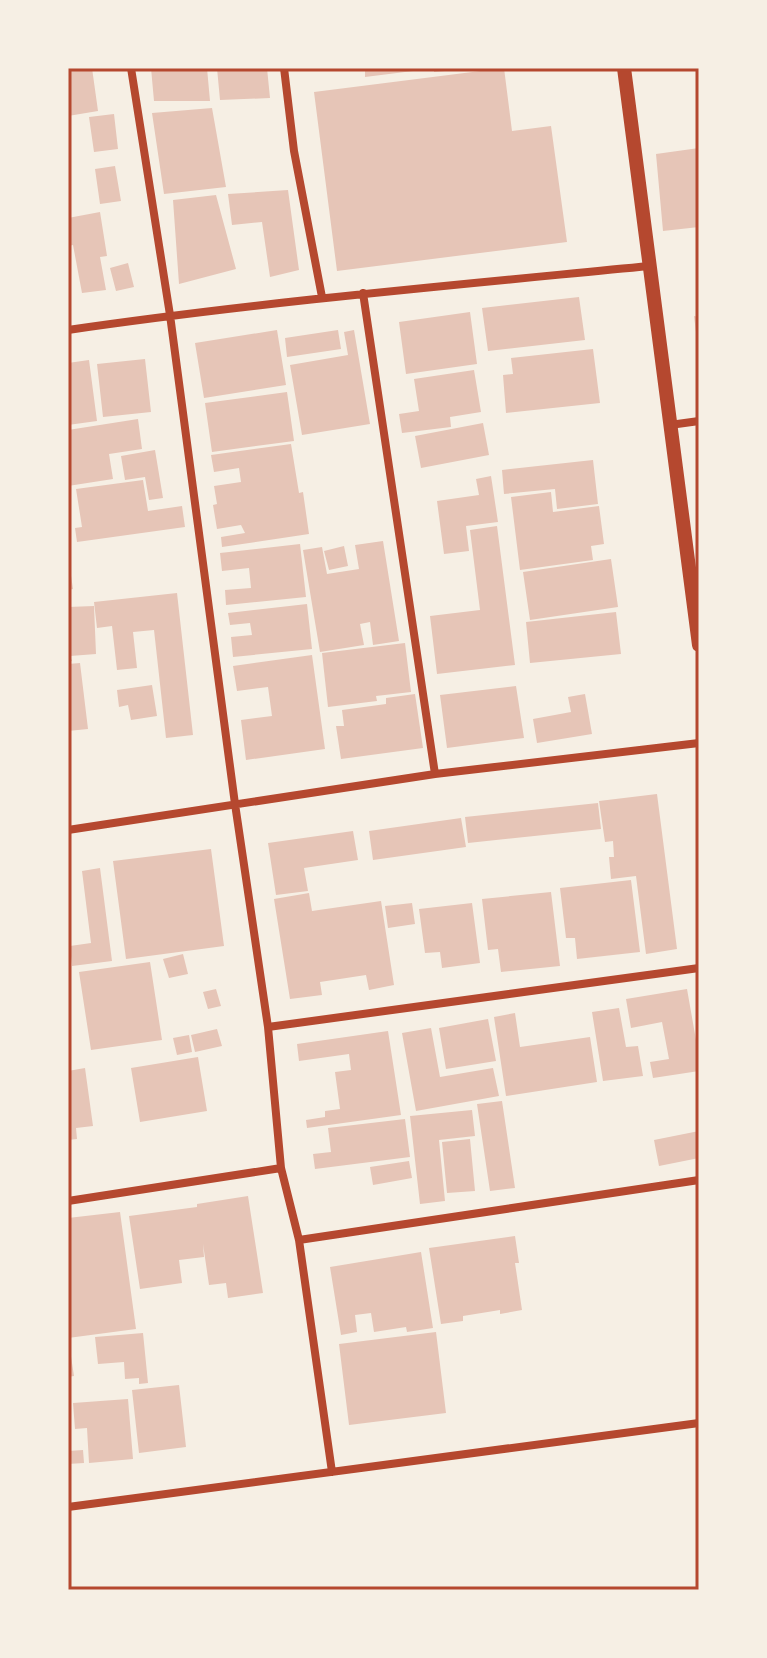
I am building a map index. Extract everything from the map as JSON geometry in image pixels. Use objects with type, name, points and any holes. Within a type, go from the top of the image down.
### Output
[{"type":"street","points":[[131,68],[170,315],[268,1027],[281,1168],[299,1240],[332,1472]]},
{"type":"street","points":[[284,68],[294,151],[322,297]]},
{"type":"street","points":[[624,68],[699,645]]},
{"type":"street","points":[[68,330],[322,297],[649,266]]},
{"type":"street","points":[[363,293],[435,774]]},
{"type":"street","points":[[670,425],[699,421]]},
{"type":"street","points":[[68,830],[435,774],[699,743]]},
{"type":"street","points":[[268,1027],[699,968]]},
{"type":"street","points":[[68,1201],[281,1168]]},
{"type":"street","points":[[299,1240],[699,1180]]},
{"type":"street","points":[[68,1507],[699,1423]]},
{"type":"building","points":[[68,68],[92,68],[98,111],[68,116]]},
{"type":"building","points":[[151,68],[207,68],[210,101],[154,101]]},
{"type":"building","points":[[217,68],[267,68],[270,98],[220,100]]},
{"type":"building","points":[[365,68],[421,68],[421,70],[365,77]]},
{"type":"building","points":[[434,68],[456,68],[456,70],[434,72]]},
{"type":"building","points":[[504,68],[512,131],[551,126],[567,242],[337,271],[314,92]]},
{"type":"building","points":[[212,108],[226,187],[164,194],[152,113]]},
{"type":"building","points":[[114,114],[118,149],[94,152],[89,117]]},
{"type":"building","points":[[699,148],[699,227],[663,231],[656,154]]},
{"type":"building","points":[[115,166],[121,201],[100,204],[95,169]]},
{"type":"building","points":[[288,190],[299,270],[270,277],[262,222],[232,225],[228,194]]},
{"type":"building","points":[[216,195],[236,269],[179,284],[173,200]]},
{"type":"building","points":[[100,212],[107,256],[100,257],[106,290],[82,293],[73,245],[68,246],[68,218]]},
{"type":"building","points":[[128,263],[134,287],[116,291],[110,268]]},
{"type":"building","points":[[579,297],[585,340],[488,351],[482,308]]},
{"type":"building","points":[[470,312],[477,364],[406,374],[399,322]]},
{"type":"building","points":[[694,316],[699,317],[699,340],[697,340]]},
{"type":"building","points":[[277,330],[286,385],[204,398],[195,343]]},
{"type":"building","points":[[338,330],[341,349],[287,357],[285,338]]},
{"type":"building","points":[[354,330],[370,424],[302,435],[290,365],[348,355],[344,332]]},
{"type":"building","points":[[593,349],[600,403],[506,413],[503,375],[513,374],[511,358]]},
{"type":"building","points":[[145,359],[151,412],[103,417],[97,364]]},
{"type":"building","points":[[89,360],[97,421],[68,425],[68,363]]},
{"type":"building","points":[[474,370],[481,412],[450,417],[451,427],[402,433],[399,414],[419,411],[414,379]]},
{"type":"building","points":[[287,392],[294,441],[212,452],[205,403]]},
{"type":"building","points":[[138,419],[142,449],[109,454],[113,479],[68,486],[68,430]]},
{"type":"building","points":[[483,423],[489,455],[421,468],[415,436]]},
{"type":"building","points":[[291,444],[309,534],[222,547],[221,537],[245,533],[241,525],[217,529],[214,486],[241,482],[239,468],[214,472],[211,455]]},
{"type":"building","points":[[155,450],[163,498],[149,500],[145,477],[125,480],[121,456]]},
{"type":"building","points":[[593,460],[598,504],[557,509],[555,489],[504,494],[502,470]]},
{"type":"building","points":[[491,476],[498,522],[466,526],[469,551],[444,554],[437,501],[479,495],[476,479]]},
{"type":"building","points":[[143,480],[148,511],[182,506],[185,527],[77,542],[75,528],[82,527],[76,489]]},
{"type":"building","points":[[551,492],[553,512],[599,506],[604,544],[591,546],[593,560],[520,570],[511,497]]},
{"type":"building","points":[[497,526],[515,665],[437,674],[430,616],[480,610],[470,530]]},
{"type":"building","points":[[383,541],[399,641],[373,645],[370,622],[360,624],[364,645],[320,652],[303,550],[322,547],[327,574],[359,569],[355,545]]},
{"type":"building","points":[[300,544],[306,597],[226,605],[225,590],[251,588],[249,568],[222,571],[220,553]]},
{"type":"building","points":[[344,546],[348,566],[329,570],[324,551]]},
{"type":"building","points":[[611,559],[618,607],[530,620],[523,572]]},
{"type":"building","points":[[68,570],[73,589],[68,590]]},
{"type":"building","points":[[177,593],[193,735],[166,738],[154,630],[133,632],[137,668],[117,670],[112,626],[97,628],[94,602]]},
{"type":"building","points":[[307,604],[312,649],[233,657],[231,637],[252,635],[250,623],[230,625],[228,613]]},
{"type":"building","points":[[94,606],[96,654],[70,656],[72,661],[68,662],[68,607]]},
{"type":"building","points":[[616,612],[621,654],[530,663],[526,622]]},
{"type":"building","points":[[405,643],[411,692],[376,696],[377,701],[328,707],[322,653]]},
{"type":"building","points":[[312,655],[325,749],[246,760],[241,720],[272,716],[268,687],[237,691],[233,666]]},
{"type":"building","points":[[80,663],[88,729],[68,731],[68,664]]},
{"type":"building","points":[[152,685],[157,716],[131,720],[128,705],[119,707],[117,690]]},
{"type":"building","points":[[516,686],[524,738],[447,748],[440,695]]},
{"type":"building","points":[[415,694],[423,748],[341,759],[336,726],[344,726],[342,710],[386,704],[386,698]]},
{"type":"building","points":[[585,694],[592,734],[537,743],[533,719],[571,712],[568,697]]},
{"type":"building","points":[[657,794],[677,949],[646,954],[636,876],[611,879],[609,857],[614,857],[613,841],[605,842],[599,801]]},
{"type":"building","points":[[598,803],[601,829],[468,843],[465,817]]},
{"type":"building","points":[[461,818],[466,847],[373,860],[369,831]]},
{"type":"building","points":[[353,831],[358,860],[304,868],[308,891],[276,895],[268,843]]},
{"type":"building","points":[[211,849],[224,946],[126,959],[113,861]]},
{"type":"building","points":[[100,868],[112,961],[72,966],[70,946],[91,943],[82,871]]},
{"type":"building","points":[[631,880],[640,952],[577,959],[575,938],[566,938],[560,888]]},
{"type":"building","points":[[551,892],[560,966],[501,972],[498,949],[488,950],[482,899]]},
{"type":"building","points":[[309,893],[312,911],[381,901],[394,985],[369,990],[366,975],[320,982],[322,995],[290,999],[274,899]]},
{"type":"building","points":[[412,903],[415,924],[388,928],[385,906]]},
{"type":"building","points":[[472,903],[480,963],[442,968],[440,952],[425,953],[419,909]]},
{"type":"building","points":[[183,954],[188,974],[169,978],[163,959]]},
{"type":"building","points":[[150,962],[162,1040],[91,1050],[79,972]]},
{"type":"building","points":[[216,989],[221,1006],[208,1009],[203,992]]},
{"type":"building","points":[[687,989],[699,1071],[653,1078],[650,1062],[669,1059],[662,1022],[631,1028],[626,999]]},
{"type":"building","points":[[619,1008],[626,1047],[638,1046],[643,1076],[603,1081],[592,1012]]},
{"type":"building","points":[[515,1013],[520,1047],[590,1037],[597,1082],[506,1096],[494,1017]]},
{"type":"building","points":[[488,1019],[496,1061],[446,1069],[439,1028]]},
{"type":"building","points":[[431,1028],[440,1077],[493,1068],[499,1096],[416,1111],[402,1033]]},
{"type":"building","points":[[217,1029],[222,1046],[195,1052],[191,1035]]},
{"type":"building","points":[[388,1031],[401,1115],[307,1128],[306,1120],[325,1117],[325,1111],[340,1109],[335,1072],[351,1070],[349,1054],[299,1061],[297,1044]]},
{"type":"building","points":[[189,1035],[192,1052],[177,1055],[173,1038]]},
{"type":"building","points":[[198,1057],[207,1111],[140,1122],[131,1068]]},
{"type":"building","points":[[85,1068],[93,1126],[76,1128],[77,1139],[68,1140],[68,1071]]},
{"type":"building","points":[[502,1101],[515,1188],[490,1191],[477,1104]]},
{"type":"building","points":[[472,1110],[475,1136],[439,1140],[445,1201],[420,1204],[410,1116]]},
{"type":"building","points":[[405,1119],[410,1157],[315,1169],[313,1154],[331,1152],[328,1128]]},
{"type":"building","points":[[699,1131],[699,1158],[659,1166],[654,1140]]},
{"type":"building","points":[[470,1139],[475,1191],[447,1193],[442,1142]]},
{"type":"building","points":[[409,1161],[412,1178],[373,1185],[370,1167]]},
{"type":"building","points":[[248,1196],[263,1293],[228,1298],[226,1283],[209,1285],[203,1244],[204,1257],[179,1260],[182,1283],[140,1289],[129,1216]]},
{"type":"building","points":[[120,1212],[136,1329],[68,1338],[68,1218]]},
{"type":"building","points":[[515,1236],[519,1263],[515,1263],[522,1310],[463,1316],[463,1321],[441,1324],[429,1248]]},
{"type":"building","points":[[421,1252],[433,1328],[407,1332],[406,1327],[374,1332],[371,1313],[355,1315],[357,1332],[341,1335],[330,1267]]},
{"type":"building","points":[[436,1332],[446,1413],[349,1425],[339,1344]]},
{"type":"building","points":[[143,1333],[148,1383],[139,1384],[139,1378],[125,1379],[124,1362],[98,1364],[95,1337]]},
{"type":"building","points":[[68,1350],[74,1376],[68,1377]]},
{"type":"building","points":[[179,1385],[186,1447],[139,1453],[132,1390]]},
{"type":"building","points":[[128,1399],[133,1459],[89,1463],[87,1428],[75,1429],[73,1403]]},
{"type":"building","points":[[83,1450],[84,1463],[68,1464],[68,1451]]}]
